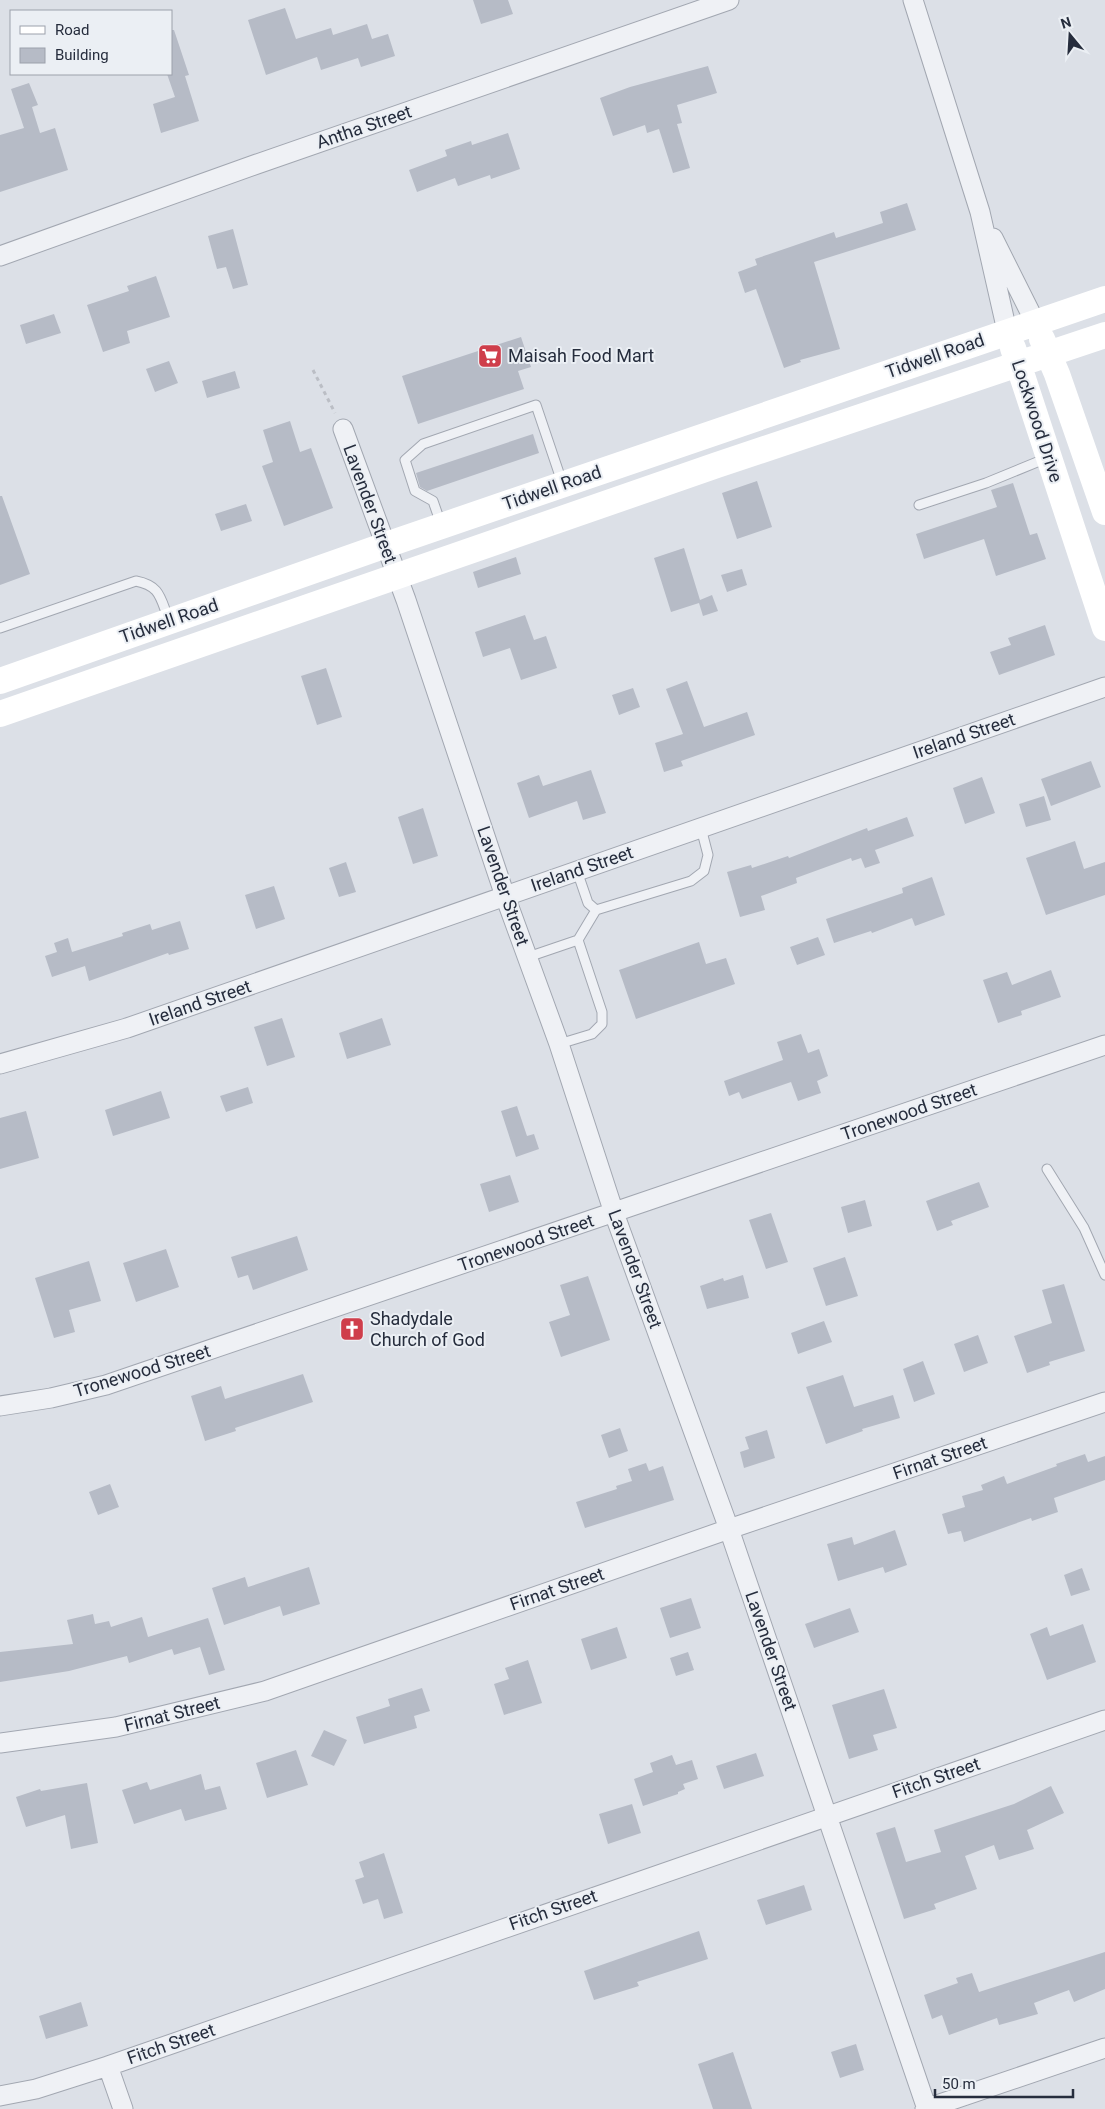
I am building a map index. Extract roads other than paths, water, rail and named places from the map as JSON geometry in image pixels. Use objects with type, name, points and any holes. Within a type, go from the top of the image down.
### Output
[{"type":"main road","name":"Tidwell Road","points":[[0,681],[386,545],[1105,299]]},
{"type":"main road","name":"Lockwood Drive","points":[[1035,322],[1100,478],[1105,512]]},
{"type":"main road","name":"Lockwood Drive","points":[[1007,331],[1105,628]]},
{"type":"main road","name":"Tidwell Road","points":[[0,714],[717,466],[1105,335]]},
{"type":"main road","points":[[706,435],[717,466]]},
{"type":"main road","points":[[169,621],[181,652]]},
{"type":"street","name":"Antha Street","points":[[0,256],[248,167],[729,0]]},
{"type":"street","name":"Lockwood Drive","points":[[913,0],[980,212],[1007,331]]},
{"type":"street","name":"Lockwood Drive","points":[[980,212],[1035,322]]},
{"type":"street","name":"Lavender Street","points":[[343,429],[398,577],[505,896],[559,1044],[614,1213],[729,1529],[926,2109]]},
{"type":"street","name":"Ireland Street","points":[[0,1064],[127,1028],[1105,687]]},
{"type":"street","name":"Tronewood Street","points":[[0,1406],[50,1398],[106,1385],[1105,1045]]},
{"type":"street","name":"Firnat Street","points":[[0,1743],[116,1728],[265,1691],[729,1529],[1105,1402]]},
{"type":"street","name":"Fitch Street","points":[[0,2096],[36,2089],[108,2066],[826,1815],[1105,1720]]},
{"type":"street","points":[[926,2109],[1105,2048]]},
{"type":"street","points":[[108,2066],[123,2109]]},
{"type":"lane","points":[[441,526],[433,501],[415,491],[405,460],[423,444],[536,405],[563,484]]},
{"type":"lane","points":[[919,505],[1050,457]]},
{"type":"lane","points":[[0,628],[136,581],[151,584],[158,592],[169,621]]},
{"type":"lane","points":[[528,957],[578,940],[596,910],[691,881],[704,871],[708,855],[701,828]]},
{"type":"lane","points":[[577,871],[588,903],[596,910]]},
{"type":"lane","points":[[559,1044],[592,1034],[602,1024],[602,1012],[578,940]]},
{"type":"lane","points":[[1046,1169],[1084,1228],[1105,1276]]},
{"type":"place","name":"Maisah Food Mart","points":[[490,356]]},
{"type":"place","name":"Shadydale Church of God","points":[[352,1329]]}]
